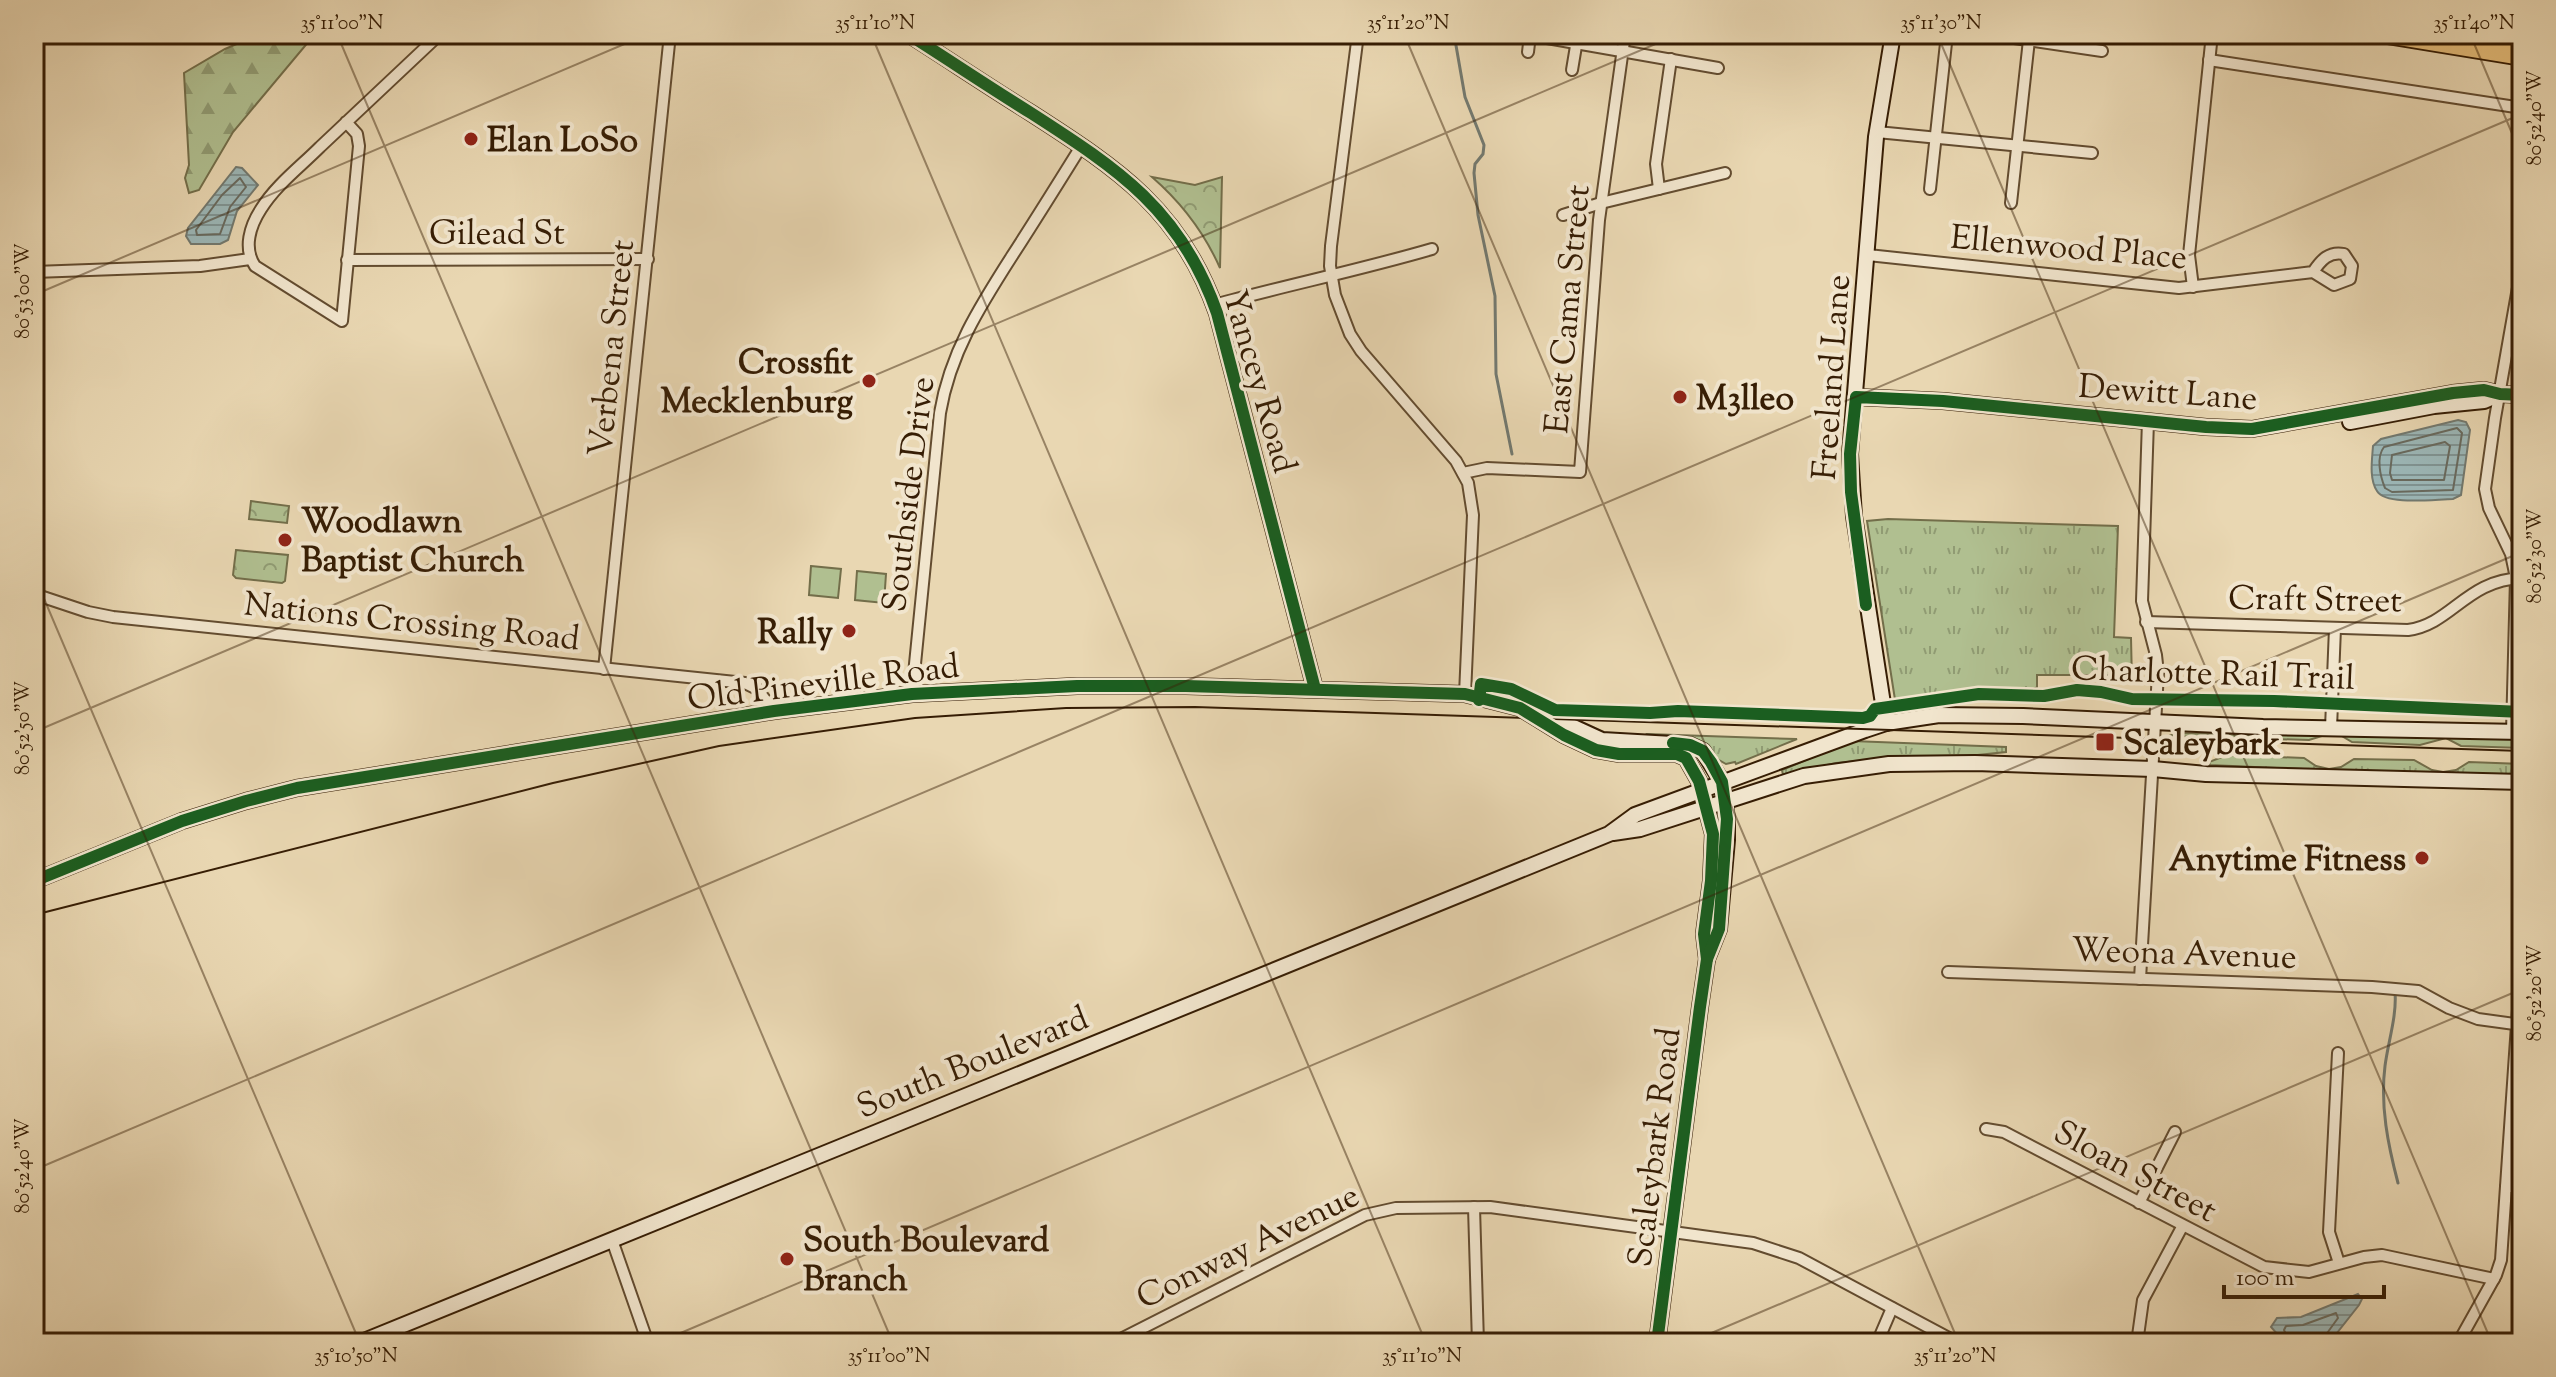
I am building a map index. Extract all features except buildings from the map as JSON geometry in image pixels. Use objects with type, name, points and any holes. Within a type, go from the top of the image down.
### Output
[{"type":"main road","points":[[2381,34],[2522,57]]},
{"type":"main road","points":[[2465,34],[2522,44]]},
{"type":"street","points":[[346,122],[357,134],[359,146],[342,321],[265,274],[250,259],[250,234],[262,207],[273,192],[346,122],[440,34]]},
{"type":"street","name":"Verbena Street","points":[[604,669],[670,34]]},
{"type":"street","name":"Yancey Road","points":[[908,34],[1124,175],[1158,209],[1194,259],[1214,305],[1315,689]]},
{"type":"street","points":[[1358,34],[1331,246],[1331,274],[1342,316],[1361,351],[1463,473],[1472,498],[1465,694]]},
{"type":"street","points":[[1528,52],[1530,34],[1577,38],[1623,51],[1718,68]]},
{"type":"street","name":"East Cama Street","points":[[1463,473],[1487,468],[1580,472],[1601,203],[1625,34]]},
{"type":"street","name":"Freeland Lane","points":[[1886,723],[1851,492],[1850,454],[1877,132],[1893,34]]},
{"type":"street","points":[[1930,189],[1947,34]]},
{"type":"street","points":[[1987,34],[2102,51]]},
{"type":"street","points":[[2193,287],[2190,241],[2212,34]]},
{"type":"street","points":[[1572,70],[1577,38]]},
{"type":"street","points":[[2011,203],[2029,40]]},
{"type":"street","points":[[1659,189],[1656,164],[1671,59]]},
{"type":"street","points":[[2209,60],[2522,108]]},
{"type":"street","points":[[1877,132],[2092,153]]},
{"type":"street","name":"Southside Drive","points":[[912,694],[940,413],[946,383],[955,355],[975,315],[1082,145]]},
{"type":"street","points":[[1563,215],[1725,173]]},
{"type":"street","points":[[1214,305],[1331,274],[1357,271],[1432,249]]},
{"type":"street","name":"Ellenwood Place","points":[[1868,255],[2136,285],[2193,287],[2313,272]]},
{"type":"street","points":[[34,272],[200,266],[250,259]]},
{"type":"street","name":"Gilead St","points":[[347,260],[648,259]]},
{"type":"street","points":[[2517,732],[2519,578],[2486,498],[2486,480],[2522,265]]},
{"type":"street","name":"Dewitt Lane","points":[[1856,397],[1943,401],[2206,427],[2271,427],[2282,432],[2434,406],[2484,401],[2500,394],[2522,395]]},
{"type":"street","points":[[2140,979],[2158,664],[2142,601],[2148,421]]},
{"type":"street","name":"Craft Street","points":[[2146,622],[2416,629],[2429,624],[2489,583],[2519,578]]},
{"type":"street","name":"Nations Crossing Road","points":[[34,594],[113,617],[752,684],[774,711]]},
{"type":"street","points":[[2331,728],[2335,628]]},
{"type":"street","name":"Old Pineville Road","points":[[34,881],[182,821],[297,788],[774,711],[912,694],[1077,686],[1465,694],[1520,708],[1596,750],[1619,754],[1677,754],[1686,758],[1694,768],[1701,790]]},
{"type":"street","name":"Old Pineville Road","points":[[1465,694],[1481,689],[1506,693],[1567,726],[1602,740],[1690,745],[1703,751],[1722,782]]},
{"type":"street","name":"South Boulevard","points":[[1609,834],[1635,815],[1822,744],[1886,723],[1939,715],[2517,732]]},
{"type":"street","name":"South Boulevard","points":[[359,1343],[1609,834],[1640,829],[1804,776],[1889,764],[1975,763],[2153,769],[2206,774],[2522,782]]},
{"type":"street","name":"Scaleybark Road","points":[[1657,1343],[1707,959],[1719,929],[1727,840],[1722,782]]},
{"type":"street","name":"Scaleybark Road","points":[[1701,790],[1713,834],[1704,934],[1707,959]]},
{"type":"street","points":[[2458,1343],[2494,1279],[2503,1252],[2522,951]]},
{"type":"street","name":"Weona Avenue","points":[[1948,972],[2289,983],[2418,991],[2478,1019],[2519,1025]]},
{"type":"street","points":[[2338,1053],[2329,1232],[2339,1263]]},
{"type":"street","name":"Sloan Street","points":[[1986,1129],[2004,1132],[2264,1267],[2309,1272],[2382,1255],[2494,1279]]},
{"type":"street","points":[[2139,1203],[2175,1132]]},
{"type":"street","points":[[2506,1187],[2522,1187]]},
{"type":"street","points":[[1474,1207],[1478,1343]]},
{"type":"street","name":"Conway Avenue","points":[[1113,1343],[1365,1215],[1396,1208],[1474,1207],[1671,1231],[1776,1249],[1799,1258],[1958,1343]]},
{"type":"street","points":[[2137,1343],[2143,1300],[2182,1227]]},
{"type":"street","points":[[612,1240],[648,1343]]},
{"type":"street","points":[[1877,1343],[1892,1308]]},
{"type":"green space","points":[[260,34],[315,34],[233,132],[199,190],[189,193],[185,178],[189,165],[184,73],[225,49]]},
{"type":"green space","points":[[1152,177],[1195,185],[1222,177],[1220,268],[1191,219]]},
{"type":"green space","points":[[251,501],[289,506],[287,523],[249,519]]},
{"type":"green space","points":[[1888,519],[2118,526],[2114,637],[2131,638],[2132,682],[2116,675],[2037,675],[2037,687],[2021,696],[1979,694],[1896,706],[1867,521]]},
{"type":"green space","points":[[236,550],[288,555],[285,581],[236,578],[233,575]]},
{"type":"green space","points":[[811,566],[841,569],[838,598],[809,595]]},
{"type":"green space","points":[[857,571],[886,574],[884,603],[855,600]]},
{"type":"green space","points":[[2177,733],[2339,733],[2522,739],[2522,748],[2461,746],[2446,738],[2420,745],[2352,742],[2340,735],[2309,740],[2169,736]]},
{"type":"green space","points":[[1647,734],[1797,739],[1736,764],[1726,764],[1649,738]]},
{"type":"green space","points":[[1852,741],[2006,747],[2006,752],[1836,763],[1783,775],[1782,770]]},
{"type":"green space","points":[[2227,755],[2304,758],[2316,766],[2329,769],[2341,767],[2354,759],[2414,760],[2443,772],[2456,770],[2469,762],[2522,764],[2522,774],[2459,776],[2210,765],[2209,762]]},
{"type":"water","points":[[236,167],[242,168],[258,185],[237,211],[228,240],[220,244],[191,244],[186,236],[188,228]]},
{"type":"water","points":[[2458,420],[2466,422],[2470,430],[2461,495],[2453,499],[2401,500],[2382,496],[2377,491],[2372,475],[2373,446],[2381,439]]},
{"type":"water","points":[[2358,1294],[2362,1299],[2359,1305],[2329,1343],[2285,1343],[2271,1327],[2277,1318],[2301,1317]]},
{"type":"waterway","points":[[1454,34],[1465,97],[1484,145],[1474,173],[1478,215],[1495,296],[1496,374],[1512,454]]},
{"type":"waterway","points":[[2395,992],[2394,1020],[2385,1066],[2384,1111],[2398,1183]]},
{"type":"tram line","points":[[34,915],[553,783],[719,746],[915,718],[1066,708],[1195,707],[2522,751]]},
{"type":"cycle path","points":[[908,34],[1092,153],[1143,195],[1185,246],[1217,313],[1315,689]]},
{"type":"cycle path","points":[[1866,605],[1851,492],[1850,454],[1856,397],[1943,401],[2252,429],[2453,393],[2484,390],[2522,395]]},
{"type":"cycle path","name":"Charlotte Rail Trail","points":[[1479,700],[1481,684],[1511,689],[1555,710],[1863,718],[1870,716],[1875,709],[1979,694],[2044,696],[2077,690],[2132,699],[2274,701],[2522,712]]},
{"type":"cycle path","points":[[34,881],[182,821],[297,788],[774,711],[912,694],[1077,686],[1465,694],[1520,708],[1596,750],[1619,754],[1677,754],[1686,758],[1699,781],[1713,834],[1704,934],[1707,959]]},
{"type":"cycle path","points":[[1657,1343],[1707,959],[1719,929],[1727,819],[1722,782],[1711,762],[1703,751],[1690,745],[1673,743]]},
{"type":"place","name":"Elan LoSo","points":[[471,139]]},
{"type":"place","name":"Crossfit Mecklenburg","points":[[869,381]]},
{"type":"place","name":"M3lleo","points":[[1680,397]]},
{"type":"place","name":"Woodlawn Baptist Church","points":[[285,540]]},
{"type":"place","name":"Rally","points":[[849,631]]},
{"type":"place","name":"Scaleybark","points":[[2105,742]]},
{"type":"place","name":"Anytime Fitness","points":[[2422,858]]},
{"type":"place","name":"South Boulevard Branch","points":[[787,1259]]}]
